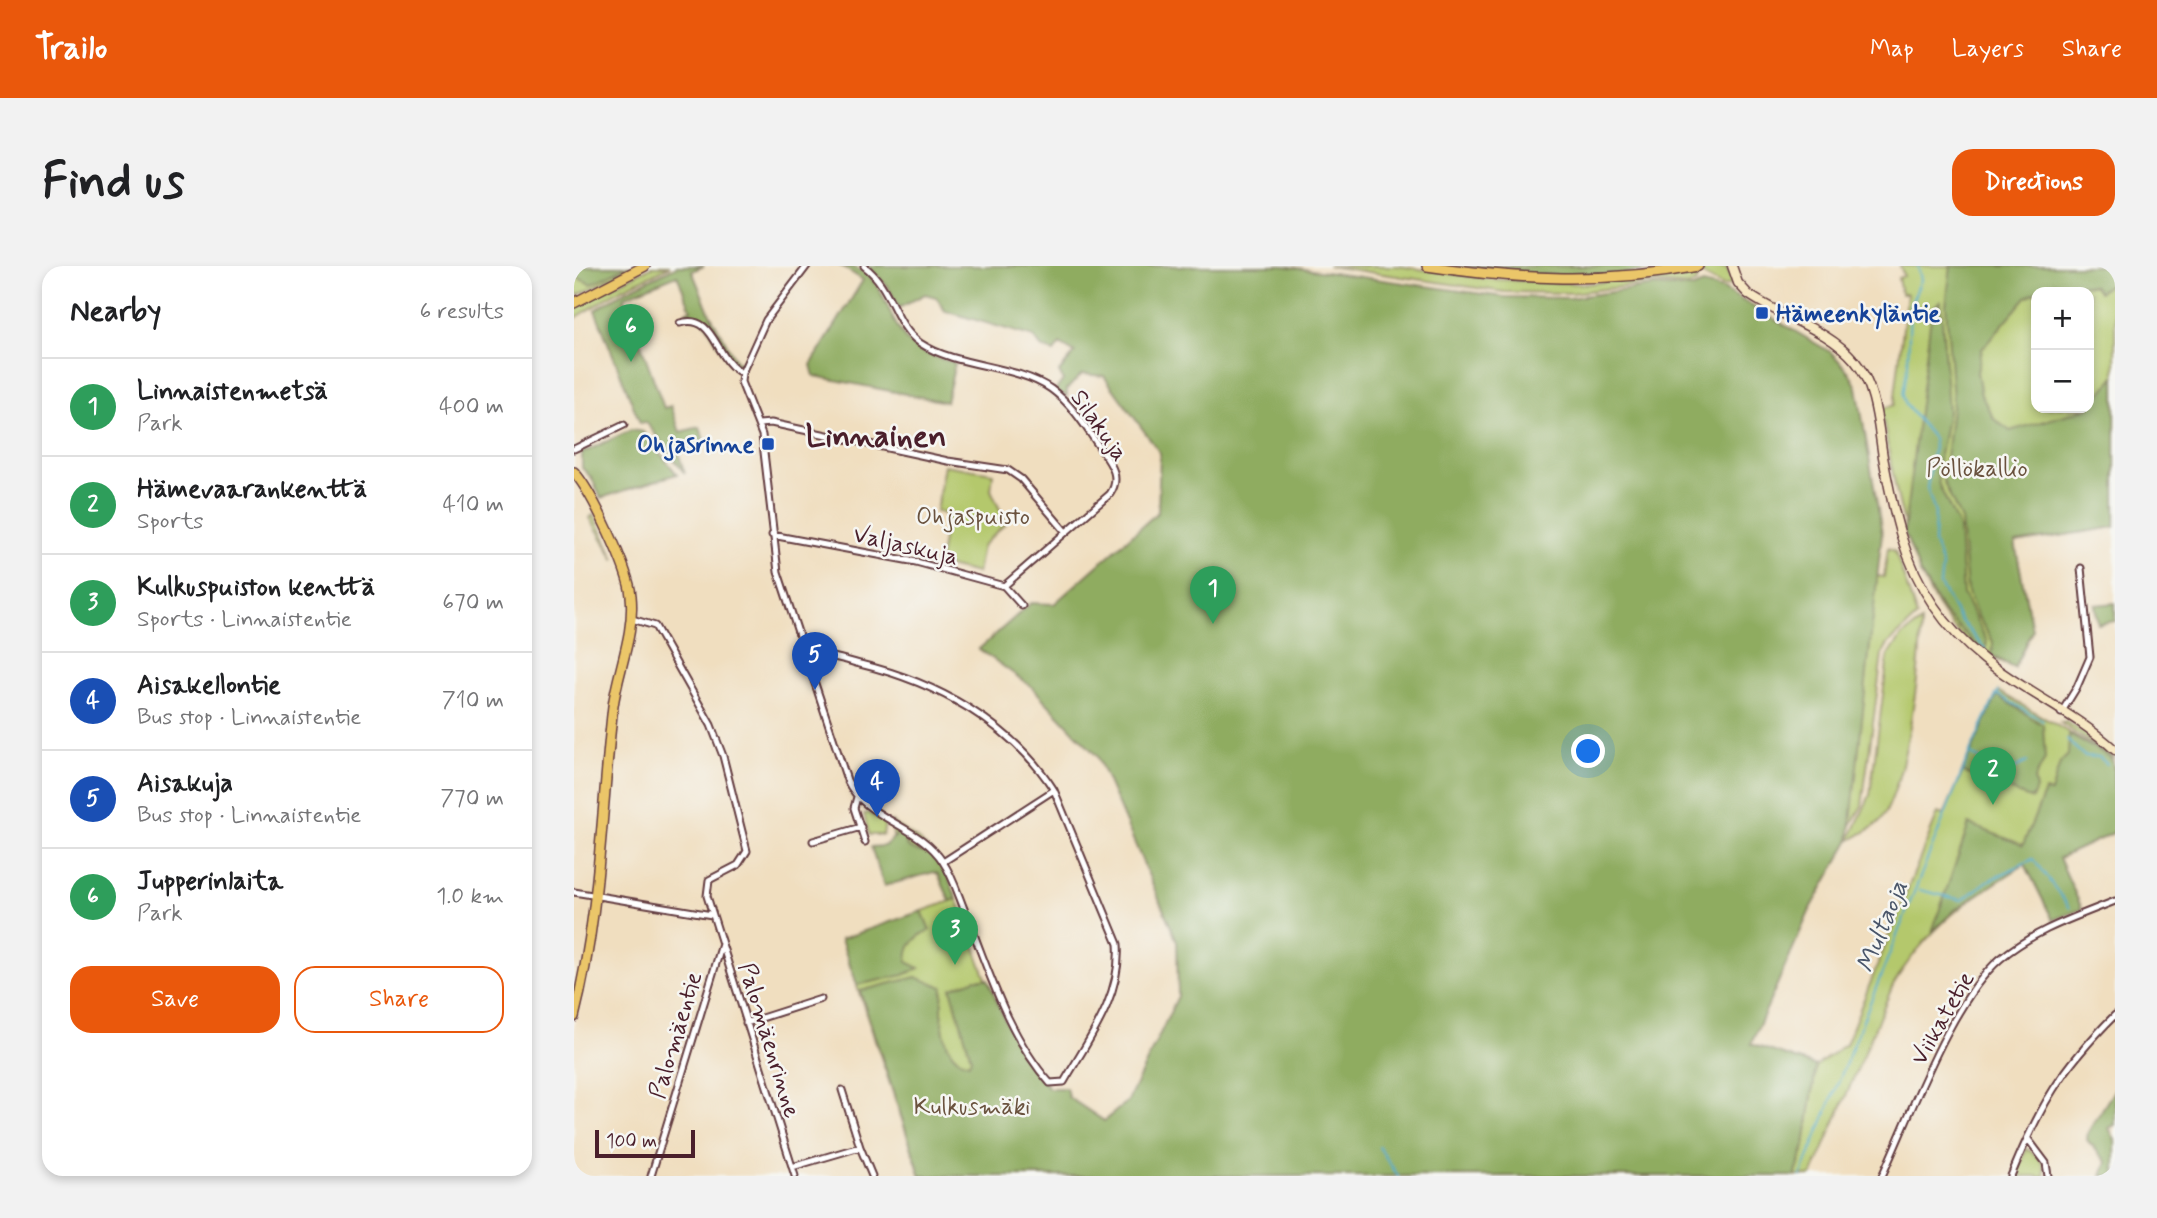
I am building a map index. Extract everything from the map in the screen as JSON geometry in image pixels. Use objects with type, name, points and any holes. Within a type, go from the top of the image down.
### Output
[{"type":"main road","points":[[574,303],[645,266]]},
{"type":"main road","points":[[1427,266],[1567,280],[1607,279],[1698,266]]},
{"type":"main road","points":[[574,472],[584,485],[624,571],[631,594],[632,619],[615,689],[595,897],[586,964],[574,1017]]},
{"type":"street","points":[[807,266],[766,320],[742,373],[743,393],[758,424],[778,572],[847,780],[857,797],[915,833],[943,862],[1008,1014],[1042,1074],[1050,1083],[1064,1082],[1116,986],[1119,966],[1118,944],[1054,790],[1043,774],[996,729],[938,690],[883,669],[827,656],[807,657]]},
{"type":"street","name":"Silakuja","points":[[864,266],[884,285],[901,323],[920,343],[975,365],[1031,379],[1051,390],[1076,414],[1109,461],[1116,481],[1110,494],[1004,586]]},
{"type":"street","points":[[1732,266],[1738,283],[1748,294],[1833,342],[1855,361],[1873,402],[1897,525],[1924,591],[1949,627],[1971,649],[2115,750]]},
{"type":"street","points":[[680,323],[694,320],[703,324],[730,368],[742,373]]},
{"type":"street","points":[[758,424],[771,423],[948,461],[1008,470],[1021,479],[1065,531]]},
{"type":"street","points":[[574,449],[624,425]]},
{"type":"street","name":"Valjaskuja","points":[[772,535],[915,562],[1004,586]]},
{"type":"street","points":[[2061,713],[2077,689],[2090,657],[2081,568]]},
{"type":"street","points":[[1004,586],[1022,606]]},
{"type":"street","name":"Palomäenrinne","points":[[632,619],[655,626],[698,699],[725,764],[747,851],[738,865],[709,880],[707,896],[795,1176]]},
{"type":"street","points":[[943,862],[1054,790]]},
{"type":"street","points":[[857,797],[854,808],[865,842]]},
{"type":"street","points":[[813,841],[860,827]]},
{"type":"street","points":[[574,892],[712,915]]},
{"type":"street","name":"Viikatetie","points":[[1882,1176],[1947,1035],[1966,1001],[1989,970],[2009,951],[2038,934],[2115,901]]},
{"type":"street","name":"Palomäentie","points":[[651,1176],[722,944]]},
{"type":"street","points":[[746,1023],[821,999]]},
{"type":"street","points":[[2011,1176],[2061,1074],[2115,1014]]},
{"type":"street","points":[[842,1090],[872,1176]]},
{"type":"street","points":[[2028,1139],[2046,1163],[2048,1176]]},
{"type":"street","points":[[792,1167],[860,1147]]},
{"type":"green space","points":[[574,266],[628,266],[591,284],[574,276]]},
{"type":"green space","points":[[614,266],[634,266],[579,295],[574,293],[574,276],[591,284]]},
{"type":"green space","points":[[653,266],[670,266],[620,290],[574,319],[574,306]]},
{"type":"green space","points":[[677,266],[704,266],[692,271],[710,314],[737,363],[742,362],[743,365],[730,365],[704,320],[689,316],[686,311],[691,310],[677,275],[624,297],[664,408],[671,406],[680,432],[700,427],[704,441],[677,449],[685,474],[646,422],[640,423],[595,310],[624,292]]},
{"type":"green space","points":[[841,266],[857,269],[868,275],[884,298],[896,325],[914,347],[928,355],[955,363],[946,402],[814,376],[811,365],[863,280]]},
{"type":"green space","name":"Kulkusmäki","points":[[868,266],[1283,266],[1504,297],[1569,298],[1654,286],[1693,288],[1703,284],[1723,289],[1832,353],[1849,372],[1857,387],[1882,533],[1849,841],[1809,912],[1751,1044],[1816,1066],[1805,1146],[1795,1176],[921,1176],[860,991],[916,977],[943,987],[942,1020],[947,1043],[959,1060],[969,1063],[971,1058],[951,988],[976,979],[988,979],[1020,1051],[1038,1077],[1049,1088],[1066,1088],[1068,1097],[1104,1121],[1128,1101],[1178,996],[1177,941],[1097,756],[1032,687],[979,649],[1031,603],[1054,604],[1158,512],[1160,453],[1104,376],[1082,374],[1067,389],[1067,396],[1055,391],[1063,380],[1059,372],[1075,353],[1060,344],[1054,352],[1041,347],[1034,337],[945,311],[936,297],[925,294],[899,308],[888,287]]},
{"type":"green space","points":[[1328,266],[1398,266],[1487,279],[1586,284],[1698,270],[1699,275],[1696,283],[1688,286],[1655,283],[1572,293],[1504,292]]},
{"type":"green space","points":[[1454,266],[1658,266],[1611,275],[1557,276]]},
{"type":"green space","points":[[1714,266],[1727,268],[1733,284],[1723,286],[1703,275],[1701,269]]},
{"type":"green space","name":"Pöllökallio","points":[[1900,266],[2115,266],[2115,527],[2015,543],[2032,630],[2014,668],[1985,654],[1959,634],[1939,608],[1910,544],[1900,509],[1881,409],[1894,405],[1907,294],[1901,294],[1898,278],[1904,276]]},
{"type":"green space","points":[[1951,266],[2115,266],[2115,280],[2099,292],[2094,286],[2053,283],[2045,287],[2031,287],[2031,294],[1982,349],[1977,372],[1981,395],[1994,419],[2010,431],[2072,413],[2094,413],[2094,402],[2115,376],[2115,527],[2015,543],[2032,630],[2014,668],[1992,656],[1993,642],[1977,615],[1967,590],[1961,520],[1943,481],[1953,400],[1946,305]]},
{"type":"green space","points":[[1941,301],[1948,412],[1937,472],[1939,485],[1959,528],[1963,594],[1987,641],[1985,654],[1944,613],[1920,573],[1904,531],[1932,308]]},
{"type":"green space","points":[[631,430],[643,432],[677,474],[601,498],[592,478],[582,468],[582,453]]},
{"type":"green space","name":"Ohjaspuisto","points":[[944,465],[993,473],[991,490],[1006,523],[982,546],[977,573],[939,564],[947,515],[936,511]]},
{"type":"green space","points":[[594,514],[615,560],[590,518]]},
{"type":"green space","points":[[1888,548],[1895,551],[1917,617],[1888,644],[1882,655],[1862,806],[1850,827],[1877,576],[1884,577]]},
{"type":"green space","points":[[2115,603],[2115,621],[2098,624],[2095,605]]},
{"type":"green space","points":[[1921,622],[1911,722],[1899,777],[1880,821],[1849,841],[1870,795],[1888,656],[1902,636]]},
{"type":"green space","points":[[1998,691],[2109,756],[2115,769],[2115,832],[2059,858],[2082,909],[2053,920],[2025,864],[1986,888],[1935,931],[1893,985],[1812,1176],[1795,1176],[1805,1146],[1816,1066],[1846,1044],[1938,813],[1944,815]]},
{"type":"green space","points":[[1997,695],[2043,725],[2045,759],[2034,780],[2036,789],[2032,799],[1962,772]]},
{"type":"green space","points":[[2067,722],[2106,747],[2115,759],[2061,723]]},
{"type":"green space","points":[[2069,735],[2109,756],[2113,762],[2115,832],[2059,858],[2082,909],[2053,920],[2025,864],[1956,909],[1932,932],[1969,824],[2023,845],[2045,791],[2051,792],[2060,763],[2068,755]]},
{"type":"green space","points":[[869,813],[885,823],[883,835],[869,835],[864,814]]},
{"type":"green space","points":[[892,822],[920,841],[934,855],[913,853],[899,833],[893,837]]},
{"type":"green space","points":[[899,833],[906,835],[906,845],[909,848],[937,858],[957,899],[950,901],[938,874],[934,872],[884,886],[871,847],[884,846]]},
{"type":"green space","name":"Kulkusmäki","points":[[957,899],[994,999],[1017,1047],[1049,1088],[1066,1088],[1068,1097],[1104,1121],[921,1176],[841,939]]},
{"type":"green space","points":[[922,911],[930,930],[913,942],[908,951],[907,962],[919,968],[904,975],[857,985],[841,939]]},
{"type":"green space","points":[[2115,1089],[2115,1125],[2109,1128],[2115,1140],[2115,1176],[2102,1176],[2107,1162],[2087,1140],[2088,1132]]},
{"type":"green space","points":[[2026,1149],[2040,1160],[2045,1171],[2044,1176],[2017,1176]]},
{"type":"waterway","name":"Multaoja","points":[[1918,266],[1921,280],[1910,306],[1908,365],[1903,395],[1906,405],[1933,438],[1927,488],[1935,513],[1934,543],[1942,566],[1940,585],[1960,620],[1985,649]]},
{"type":"waterway","name":"Multaoja","points":[[1801,1176],[1970,752],[1998,691]]},
{"type":"waterway","points":[[1997,694],[2043,721]]},
{"type":"waterway","points":[[2067,740],[2084,756],[2099,757],[2107,764]]},
{"type":"waterway","points":[[1970,753],[2002,774],[2027,762]]},
{"type":"waterway","points":[[1920,890],[1962,900],[1988,881],[2033,859],[2070,908]]},
{"type":"waterway","points":[[1379,1147],[1398,1176]]},
{"type":"place","name":"Hämeenkyläntie","points":[[1762,313]]},
{"type":"place","name":"Jupperinlaita","points":[[631,362]]},
{"type":"place","name":"Ohjasrinne","points":[[768,444]]},
{"type":"place","name":"Linnaistenmetsä","points":[[1213,624]]},
{"type":"place","name":"Aisakuja","points":[[815,690]]},
{"type":"place","name":"Hämevaarankenttä","points":[[1993,805]]},
{"type":"place","name":"Aisakellontie","points":[[877,817]]},
{"type":"place","name":"Kulkuspuiston kenttä","points":[[955,965]]},
{"type":"district","name":"Linnainen","points":[[876,435]]}]
